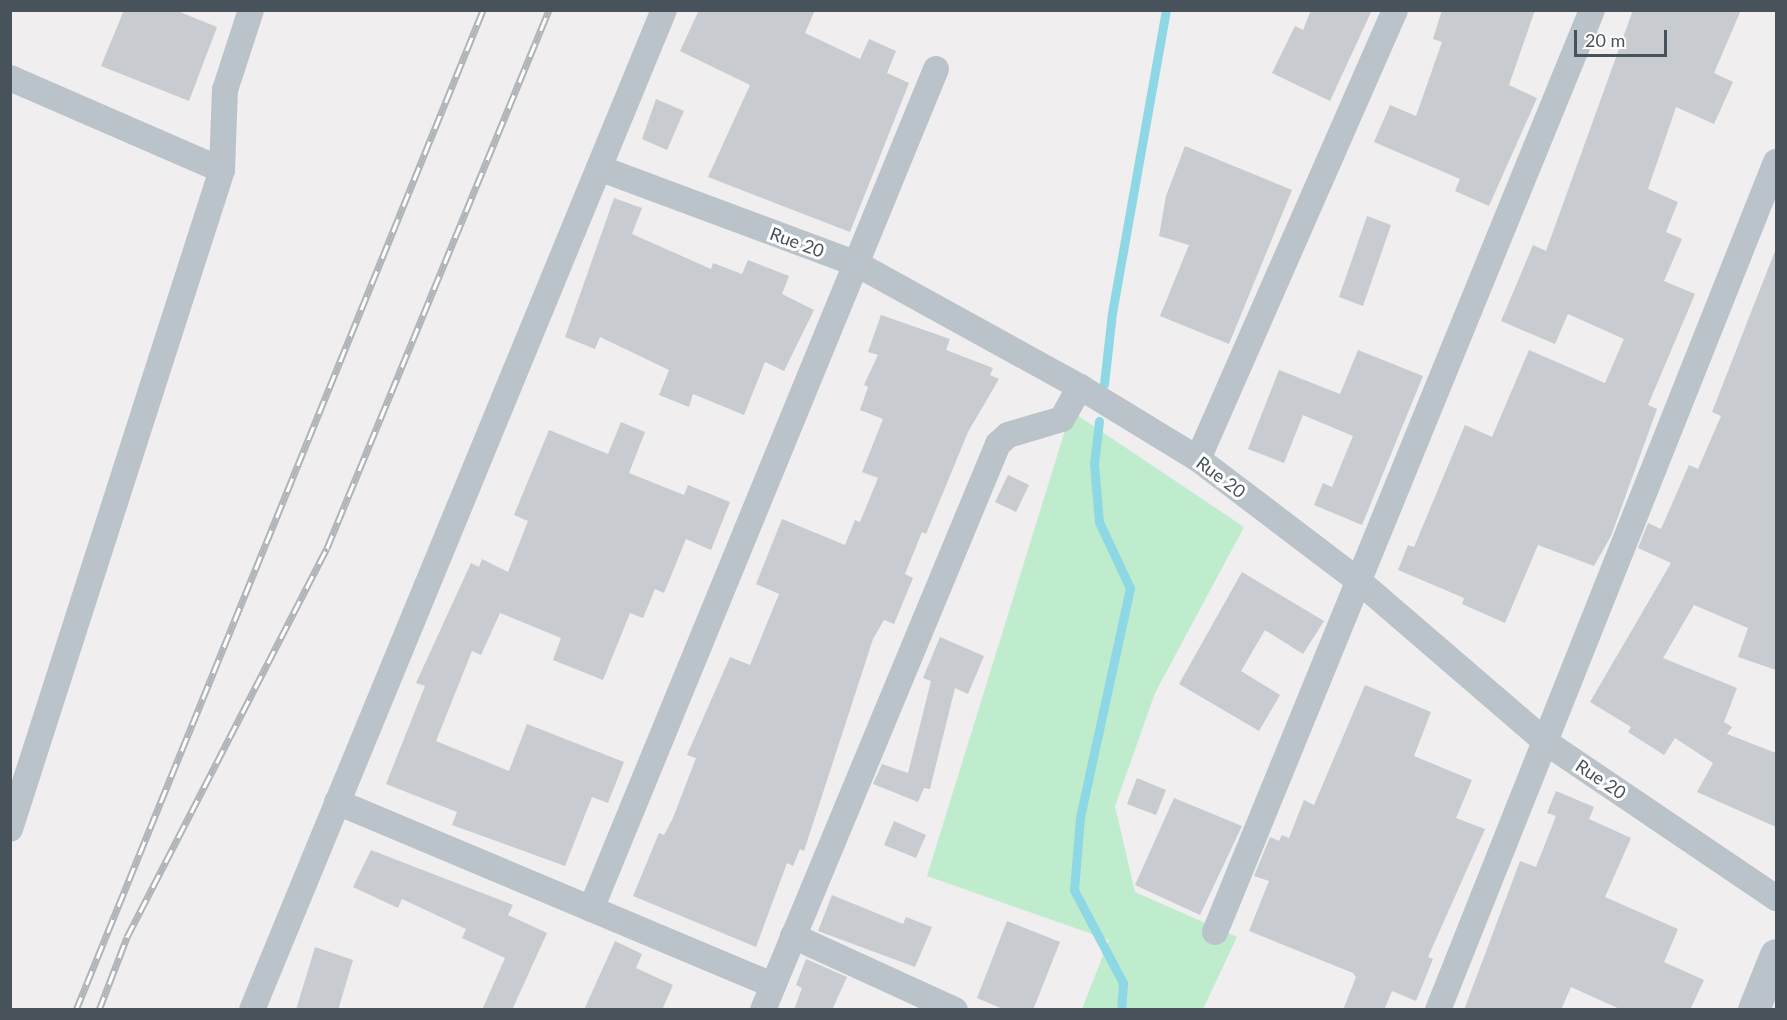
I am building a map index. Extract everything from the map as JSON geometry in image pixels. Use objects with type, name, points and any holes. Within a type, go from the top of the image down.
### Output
[{"type":"street","points":[[10,829],[222,170],[225,90],[251,10]]},
{"type":"street","points":[[252,1010],[664,10]]},
{"type":"street","points":[[1198,459],[1395,10]]},
{"type":"street","points":[[1215,932],[1592,10]]},
{"type":"street","points":[[591,909],[936,69]]},
{"type":"street","points":[[10,78],[222,170]]},
{"type":"street","points":[[1438,1010],[1547,743],[1776,162]]},
{"type":"street","name":"Rue 20","points":[[599,168],[857,264],[1080,387],[1198,459],[1360,582],[1547,743],[1776,898]]},
{"type":"street","points":[[763,1010],[998,444],[1008,435],[1062,419],[1080,387]]},
{"type":"street","points":[[337,802],[773,985]]},
{"type":"street","points":[[793,936],[955,1010]]},
{"type":"street","points":[[1755,1010],[1776,955]]},
{"type":"green space","points":[[1071,411],[1244,527],[1155,693],[1115,806],[1135,892],[1237,937],[1203,1009],[1082,1009],[1109,940],[927,876]]},
{"type":"building","points":[[124,10],[175,10],[217,27],[189,101],[101,66]]},
{"type":"building","points":[[699,10],[815,10],[805,33],[860,59],[869,39],[896,51],[887,73],[909,83],[850,232],[708,177],[750,85],[680,51]]},
{"type":"building","points":[[1311,10],[1372,10],[1330,101],[1272,73],[1295,26],[1303,30]]},
{"type":"building","points":[[1442,10],[1535,10],[1509,85],[1537,98],[1489,206],[1455,191],[1460,179],[1374,142],[1390,105],[1416,116],[1442,42],[1433,39]]},
{"type":"building","points":[[1633,10],[1741,10],[1714,73],[1733,82],[1714,124],[1676,107],[1648,189],[1678,202],[1666,232],[1682,239],[1664,281],[1695,294],[1648,405],[1657,409],[1611,536],[1594,566],[1538,545],[1505,623],[1462,604],[1464,598],[1398,570],[1408,545],[1414,547],[1465,425],[1492,437],[1529,350],[1605,383],[1624,339],[1568,314],[1555,344],[1501,321],[1533,245],[1546,251]]},
{"type":"building","points":[[656,99],[684,111],[667,150],[642,139]]},
{"type":"building","points":[[1185,146],[1292,190],[1229,344],[1160,316],[1189,245],[1159,236],[1166,196]]},
{"type":"building","points":[[614,198],[642,208],[632,234],[711,269],[713,263],[742,274],[748,260],[789,276],[782,294],[814,310],[784,371],[765,362],[744,415],[693,394],[689,407],[659,395],[669,370],[600,337],[595,349],[565,337]]},
{"type":"building","points":[[1367,216],[1391,225],[1363,306],[1339,297]]},
{"type":"building","points":[[1775,251],[1776,670],[1738,657],[1748,628],[1694,605],[1663,658],[1737,688],[1724,722],[1732,727],[1727,734],[1776,753],[1776,827],[1697,792],[1713,763],[1675,738],[1664,755],[1628,732],[1631,727],[1590,702],[1671,563],[1638,548],[1648,523],[1661,529],[1689,465],[1698,469],[1721,416],[1712,412]]},
{"type":"building","points":[[881,315],[950,339],[946,350],[993,368],[990,375],[999,379],[968,432],[926,534],[922,532],[905,574],[913,578],[894,624],[884,620],[873,639],[804,851],[800,849],[793,866],[787,863],[756,947],[633,896],[659,833],[664,835],[673,818],[696,758],[687,755],[730,657],[750,665],[779,594],[756,584],[782,519],[845,545],[855,520],[860,522],[878,478],[862,472],[883,419],[860,410],[868,387],[864,385],[878,355],[868,352]]},
{"type":"building","points":[[1358,350],[1423,376],[1362,525],[1314,505],[1323,483],[1332,487],[1353,436],[1303,415],[1284,463],[1248,449],[1279,370],[1340,394]]},
{"type":"building","points":[[621,422],[645,432],[629,473],[684,495],[688,485],[730,502],[711,550],[686,539],[664,593],[655,589],[643,618],[630,613],[603,680],[553,660],[561,638],[500,613],[481,655],[472,651],[436,741],[509,771],[527,724],[624,762],[608,803],[592,797],[565,866],[452,825],[457,812],[386,784],[425,686],[416,683],[471,563],[479,567],[482,559],[508,572],[528,521],[514,515],[549,430],[608,454]]},
{"type":"building","points":[[1008,475],[1029,485],[1016,512],[995,502]]},
{"type":"building","points":[[1242,572],[1324,621],[1303,654],[1265,630],[1241,671],[1280,695],[1259,731],[1179,684]]},
{"type":"building","points":[[940,637],[984,656],[968,694],[955,688],[930,789],[924,788],[918,802],[873,784],[882,764],[908,773],[931,681],[923,678]]},
{"type":"building","points":[[1365,685],[1431,712],[1414,756],[1472,780],[1456,818],[1485,829],[1428,957],[1433,959],[1416,1001],[1392,991],[1384,1010],[1343,1010],[1356,977],[1353,973],[1249,931],[1269,881],[1254,876],[1270,837],[1279,841],[1282,835],[1289,838],[1304,800],[1314,805]]},
{"type":"building","points":[[1137,778],[1166,790],[1156,815],[1127,804]]},
{"type":"building","points":[[1556,791],[1594,807],[1589,819],[1631,838],[1605,897],[1678,929],[1664,962],[1704,980],[1690,1010],[1622,1010],[1571,987],[1561,1010],[1464,1010],[1520,861],[1536,867],[1556,816],[1547,813]]},
{"type":"building","points":[[1174,798],[1242,826],[1200,915],[1135,885]]},
{"type":"building","points":[[894,821],[926,835],[916,858],[884,845]]},
{"type":"building","points":[[371,850],[513,905],[508,915],[547,933],[512,1010],[482,1010],[505,958],[462,938],[466,929],[402,899],[398,908],[353,887]]},
{"type":"building","points":[[832,895],[903,924],[906,917],[932,927],[915,967],[818,931]]},
{"type":"building","points":[[1007,921],[1060,942],[1033,1010],[1005,1010],[977,998]]},
{"type":"building","points":[[615,941],[642,954],[636,968],[673,985],[662,1010],[584,1010]]},
{"type":"building","points":[[315,947],[353,960],[338,1010],[296,1010]]},
{"type":"building","points":[[806,959],[847,977],[832,1010],[794,1010],[802,988],[796,985]]},
{"type":"waterway","points":[[1104,384],[1112,313],[1166,10]]},
{"type":"waterway","points":[[1099,421],[1094,464],[1099,522],[1130,588],[1080,818],[1074,890],[1123,983],[1121,1010]]},
{"type":"railway","points":[[76,1010],[483,10]]},
{"type":"railway","points":[[99,1010],[127,937],[327,548],[549,10]]}]
